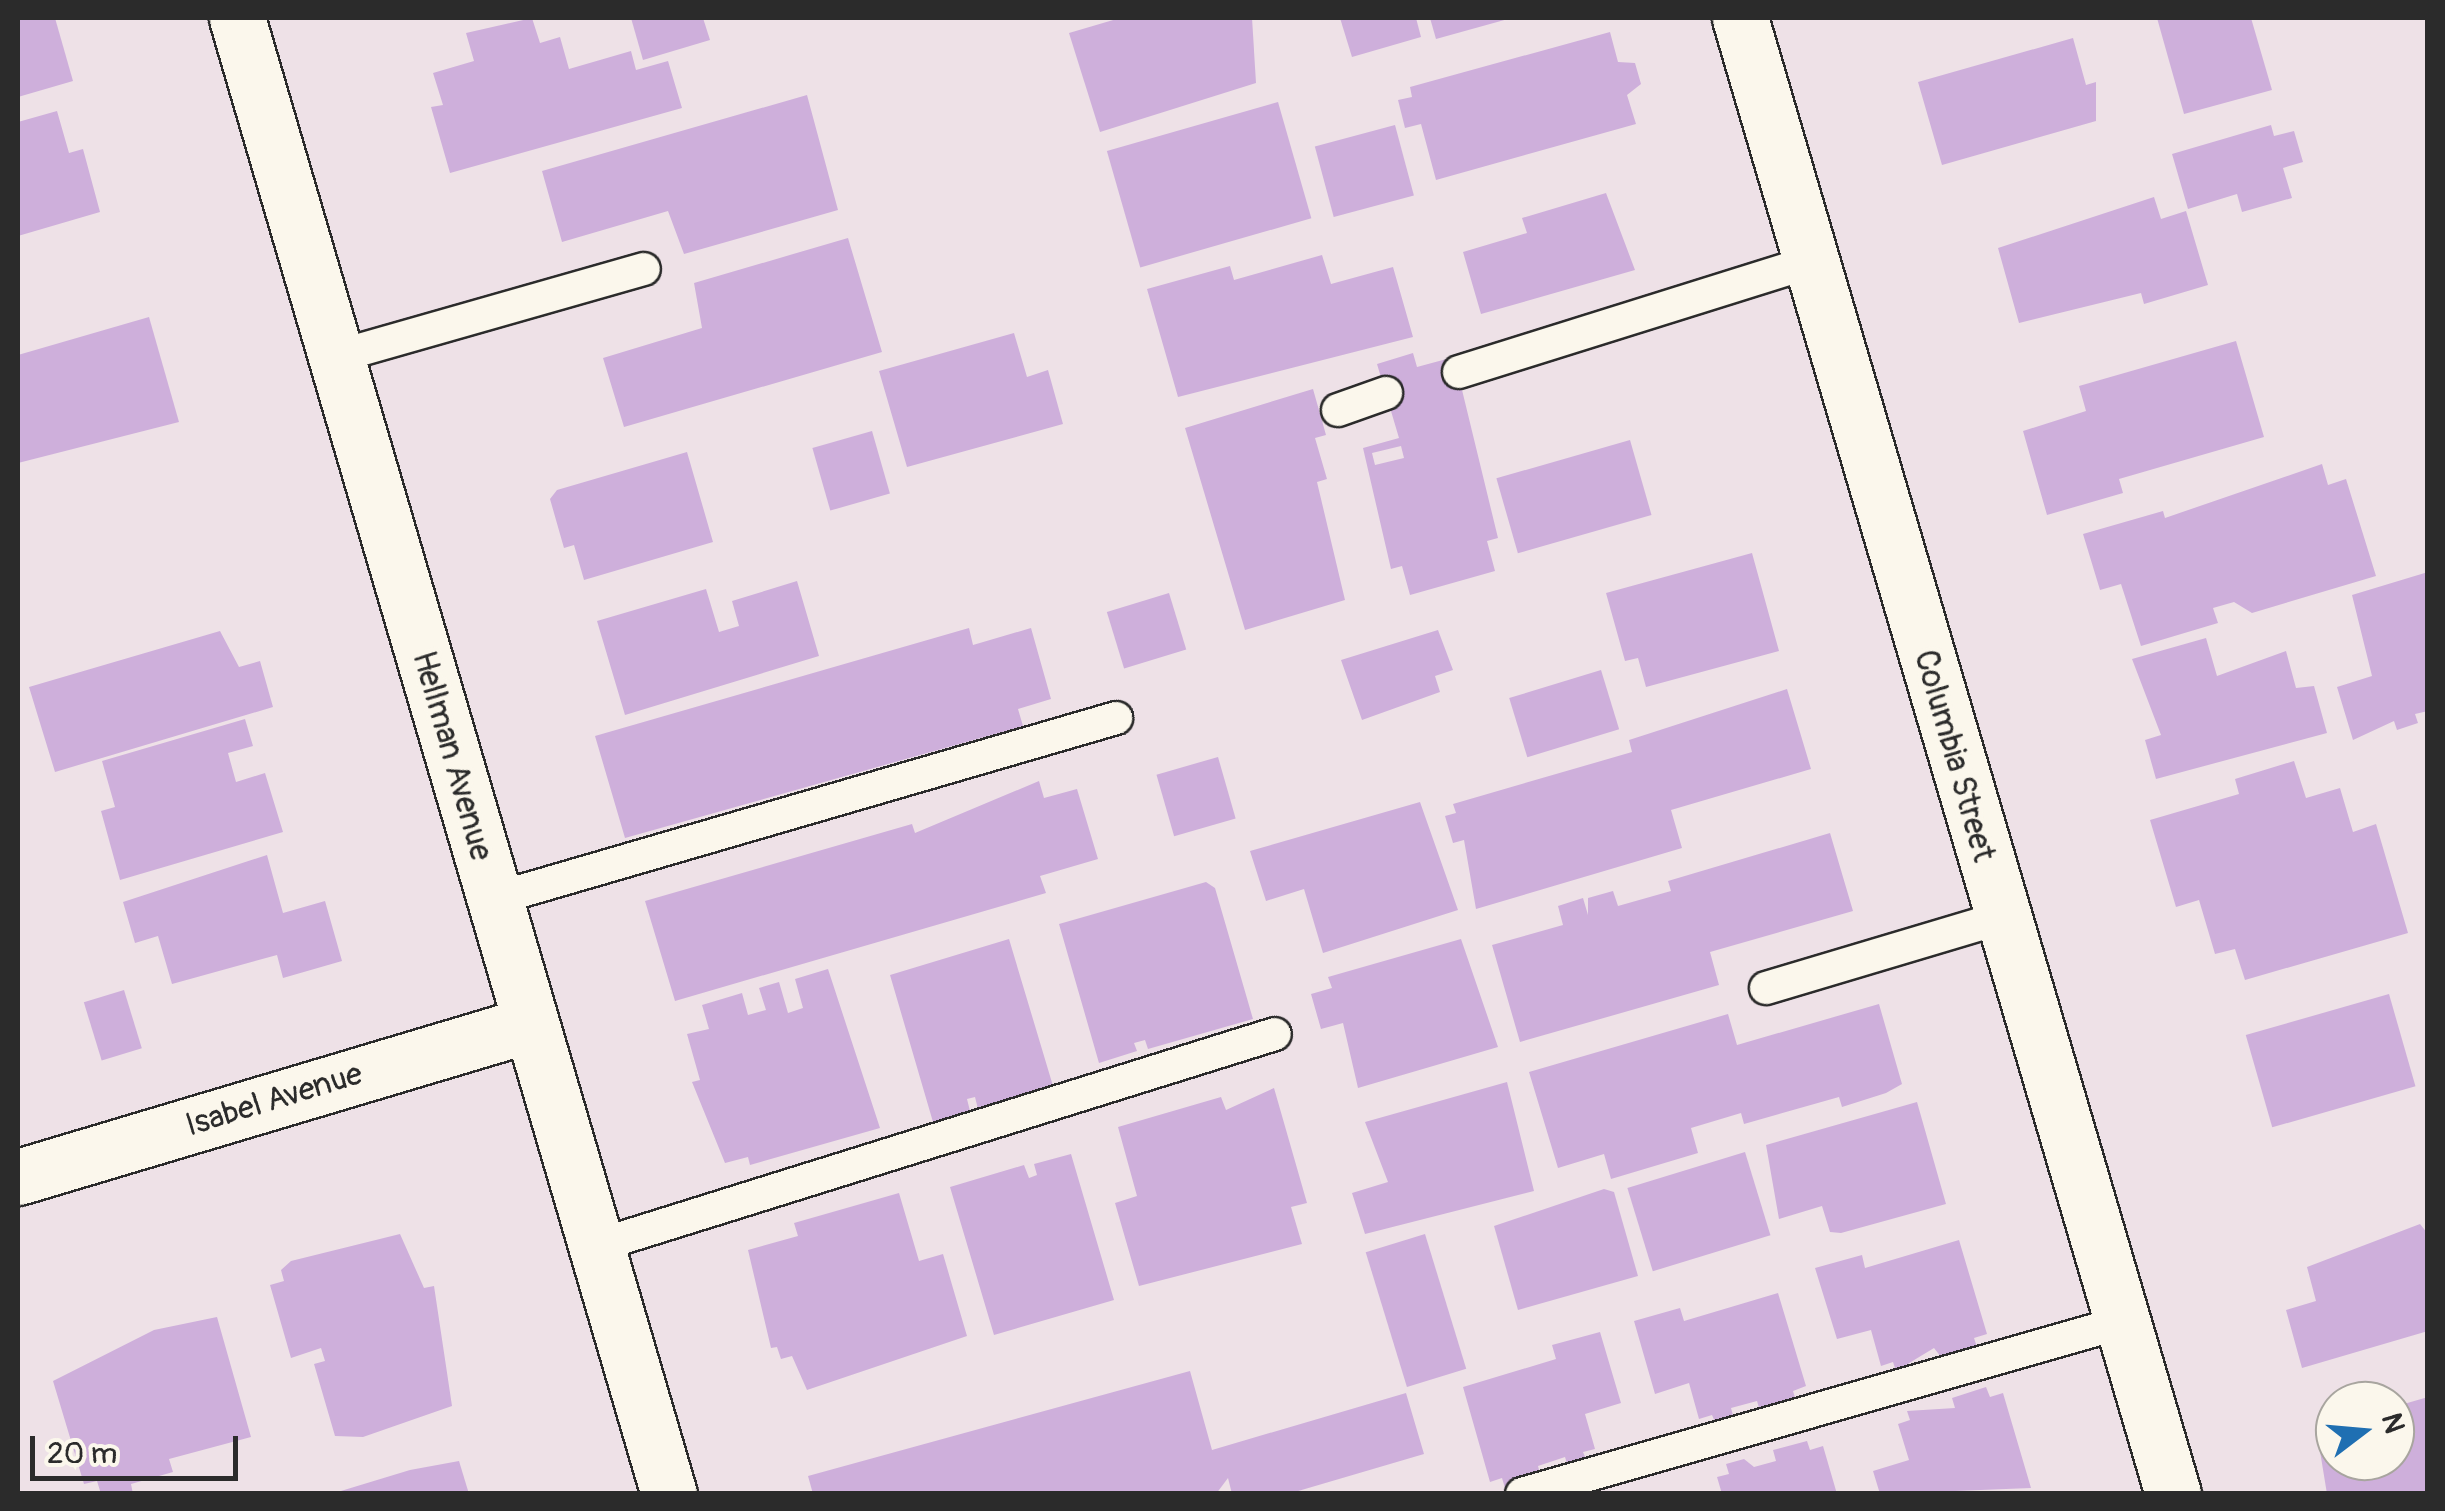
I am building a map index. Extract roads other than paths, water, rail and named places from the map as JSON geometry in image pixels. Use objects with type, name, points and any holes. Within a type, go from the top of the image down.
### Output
[{"type":"street","name":"Hellman Avenue","points":[[237,18],[670,1494]]},
{"type":"street","name":"Columbia Street","points":[[1740,18],[2173,1494]]},
{"type":"street","name":"Isabel Avenue","points":[[18,1177],[531,1024]]},
{"type":"lane","points":[[1459,372],[1810,262]]},
{"type":"lane","points":[[335,357],[644,269]]},
{"type":"lane","points":[[1338,410],[1386,393]]},
{"type":"lane","points":[[494,899],[1116,718]]},
{"type":"lane","points":[[1766,988],[2001,918]]},
{"type":"lane","points":[[596,1246],[1275,1034]]},
{"type":"lane","points":[[1522,1494],[2123,1322]]}]
